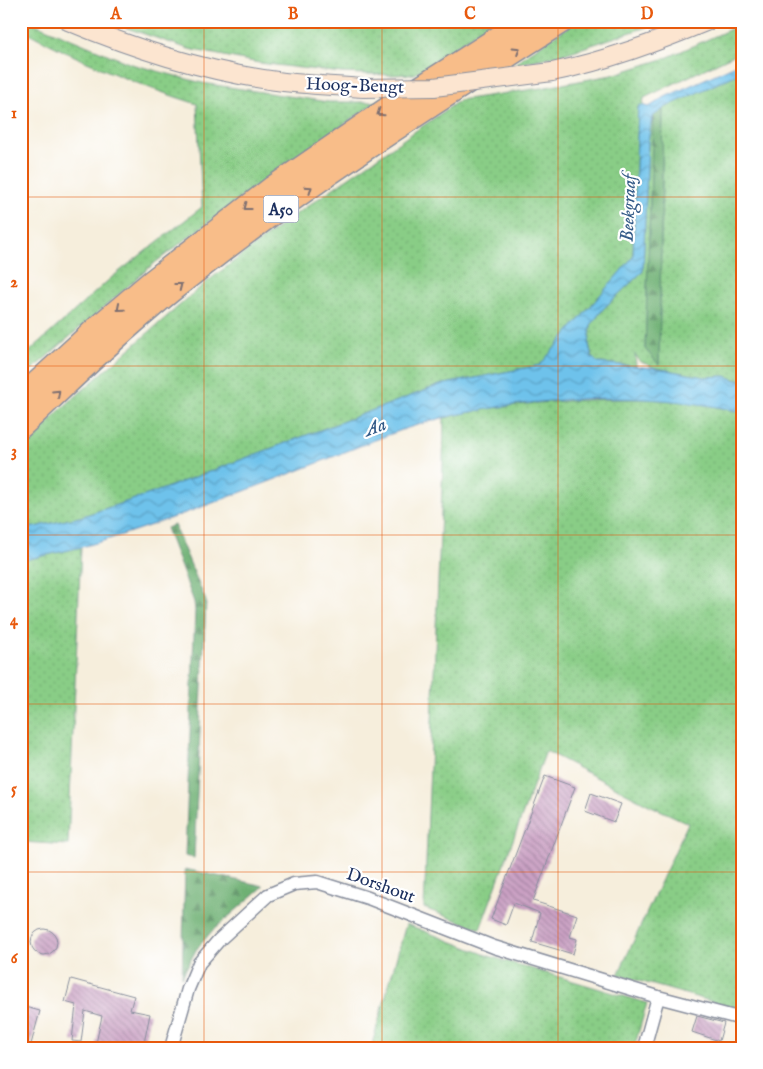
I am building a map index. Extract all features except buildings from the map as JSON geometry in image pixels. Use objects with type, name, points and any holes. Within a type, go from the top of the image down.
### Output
[{"type":"highway","name":"A50","points":[[21,397],[101,324],[152,281],[273,187],[388,108],[524,21]]},
{"type":"highway","name":"A50","points":[[21,427],[110,344],[170,293],[239,239],[348,161],[428,107],[563,21]]},
{"type":"street","name":"Hoog-Beugt","points":[[68,21],[167,57],[233,74],[284,82],[364,88],[434,87],[552,72],[583,66],[647,46],[708,21]]},
{"type":"street","name":"Dorshout","points":[[171,1048],[188,989],[199,962],[219,940],[268,895],[294,884],[317,882],[368,898],[494,947],[658,997],[742,1019]]},
{"type":"street","points":[[644,1048],[658,997]]},
{"type":"green space","points":[[21,21],[28,21],[131,64],[202,83],[328,102],[376,102],[255,187],[156,262],[21,379],[21,359],[111,278],[202,207],[197,104],[130,80],[64,51],[21,29]]},
{"type":"green space","points":[[106,21],[265,21],[309,26],[368,21],[493,21],[415,74],[389,75],[342,73],[259,63],[189,49]]},
{"type":"green space","points":[[577,21],[665,21],[564,54],[513,65]]},
{"type":"green space","points":[[742,24],[742,51],[644,98],[643,106],[638,108],[633,257],[540,365],[440,385],[150,494],[80,517],[21,530],[21,448],[61,409],[204,284],[289,219],[460,100],[612,75],[666,58]]},
{"type":"green space","points":[[742,72],[742,380],[725,376],[704,377],[656,368],[639,361],[635,354],[636,366],[598,363],[592,357],[589,344],[591,325],[603,309],[643,271],[648,142],[652,117],[645,349],[659,364],[663,108]]},
{"type":"green space","points":[[663,108],[659,365],[645,349],[653,116]]},
{"type":"green space","points":[[644,399],[686,401],[742,412],[742,1010],[618,975],[688,823],[649,805],[546,751],[480,929],[424,908],[444,418],[481,410],[531,404],[587,400]]},
{"type":"green space","points":[[174,525],[206,601],[194,858],[185,856],[195,610],[194,602],[166,528]]},
{"type":"green space","points":[[81,547],[68,845],[22,842],[21,850],[21,561]]},
{"type":"green space","points":[[185,869],[264,886],[212,931],[196,950],[182,977]]},
{"type":"green space","points":[[406,924],[489,956],[647,1003],[634,1048],[371,1048]]},
{"type":"water","name":"Aa","points":[[742,62],[742,72],[666,107],[652,117],[648,142],[643,271],[603,309],[591,325],[589,345],[592,357],[598,363],[656,368],[704,377],[725,376],[742,380],[742,412],[668,401],[592,398],[516,405],[442,418],[387,435],[250,489],[154,524],[74,549],[21,561],[21,530],[80,517],[150,494],[440,385],[540,365],[633,257],[638,108],[640,105],[649,107],[665,97]]},
{"type":"water label","name":"Beekgraaf","points":[[627,208]]}]
